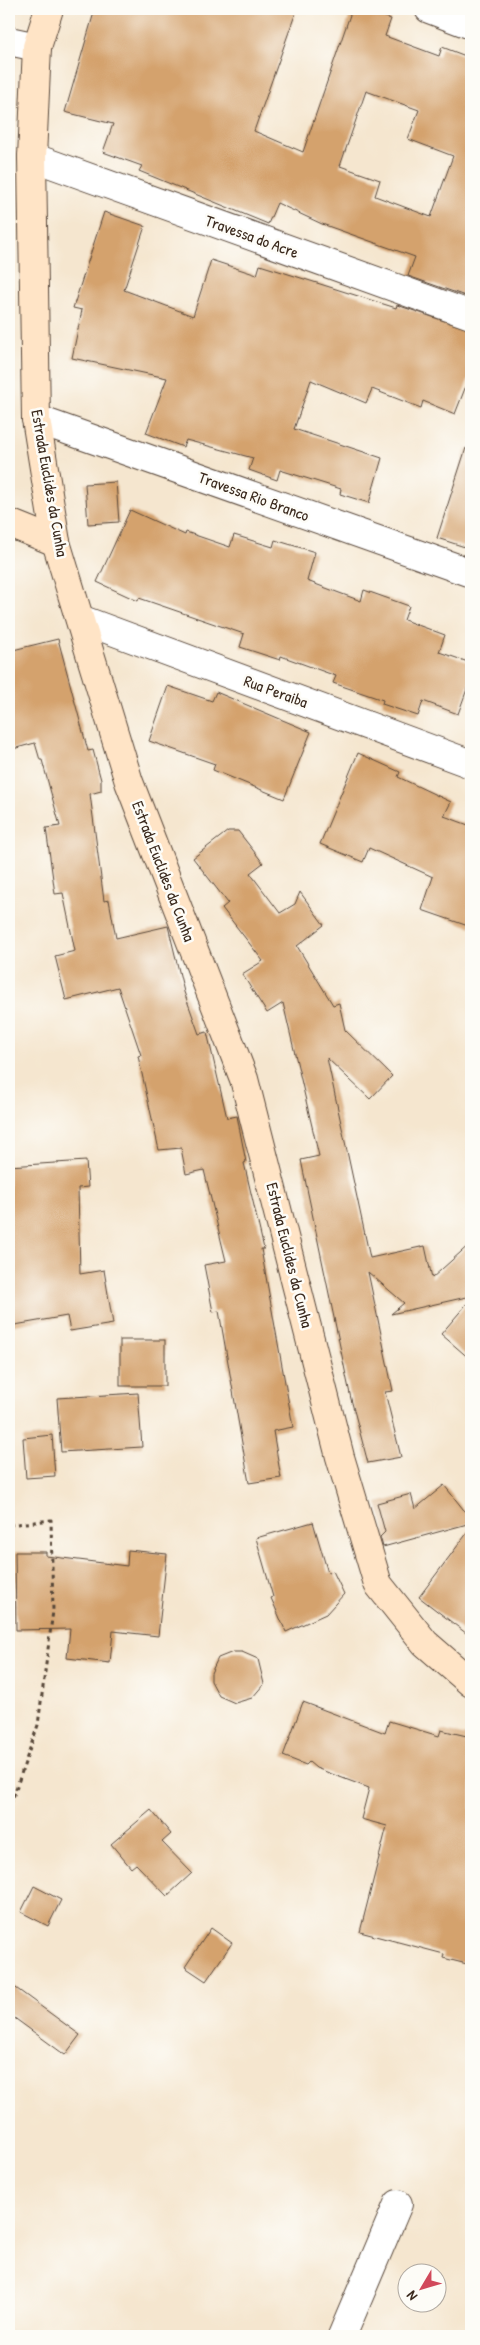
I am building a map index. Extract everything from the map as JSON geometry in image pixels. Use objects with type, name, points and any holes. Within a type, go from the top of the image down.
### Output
[{"type":"street","name":"Estrada Euclides da Cunha","points":[[49,9],[37,48],[32,157],[36,419],[56,542],[129,782],[244,1079],[340,1457],[378,1584],[425,1643],[471,1683]]},
{"type":"street","points":[[429,9],[471,25]]},
{"type":"street","points":[[9,41],[37,48]]},
{"type":"street","name":"Travessa do Acre","points":[[32,157],[471,315]]},
{"type":"street","name":"Travessa Rio Branco","points":[[36,419],[471,573]]},
{"type":"street","points":[[9,523],[56,542]]},
{"type":"street","name":"Rua Peraiba","points":[[80,619],[471,764]]},
{"type":"street","points":[[342,2336],[398,2204]]},
{"type":"path","points":[[9,1525],[51,1520],[54,1611],[38,1725],[9,1809]]},
{"type":"building","points":[[95,9],[297,9],[254,131],[303,152],[352,9],[363,9],[391,19],[385,36],[439,56],[442,47],[471,58],[471,298],[408,276],[415,257],[322,224],[277,203],[268,224],[139,171],[142,166],[103,152],[113,124],[65,112]],"holes":[[[366,91],[419,110],[408,139],[453,156],[431,217],[375,196],[380,180],[340,166]]]},
{"type":"building","points":[[104,212],[145,226],[124,290],[193,316],[211,260],[257,275],[260,265],[396,308],[397,305],[471,330],[471,373],[455,414],[423,401],[421,408],[372,389],[366,403],[311,380],[294,429],[382,458],[369,503],[340,494],[341,489],[280,470],[277,480],[249,470],[253,458],[186,440],[183,447],[146,433],[167,378],[72,358],[82,310],[73,308]]},
{"type":"building","points":[[466,448],[471,449],[471,549],[437,538]]},
{"type":"building","points":[[116,482],[119,522],[88,524],[85,484]]},
{"type":"building","points":[[130,510],[185,535],[186,532],[230,547],[234,535],[273,547],[275,540],[315,552],[307,581],[361,601],[364,590],[409,606],[404,620],[445,635],[439,652],[471,663],[471,678],[458,714],[423,701],[418,716],[382,704],[383,700],[333,683],[336,676],[281,656],[280,660],[240,647],[244,634],[139,598],[138,601],[97,582]]},
{"type":"building","points":[[58,639],[88,751],[93,750],[101,780],[101,791],[90,794],[104,901],[109,900],[116,938],[168,926],[184,992],[199,1034],[207,1032],[227,1118],[237,1116],[246,1162],[244,1163],[264,1249],[261,1249],[293,1427],[273,1431],[281,1478],[249,1483],[219,1311],[213,1312],[204,1265],[226,1261],[204,1170],[186,1174],[181,1148],[159,1150],[138,1056],[141,1055],[118,987],[66,1000],[55,956],[75,951],[63,893],[55,894],[46,828],[60,826],[42,760],[40,760],[35,743],[9,750],[9,651]]},
{"type":"building","points":[[168,686],[212,701],[216,692],[311,732],[284,799],[213,770],[215,764],[149,741]]},
{"type":"building","points":[[358,753],[400,772],[398,777],[451,802],[444,816],[471,826],[471,927],[422,910],[433,877],[369,848],[363,862],[320,844]]},
{"type":"building","points":[[228,831],[238,831],[263,863],[250,873],[280,913],[295,904],[300,892],[324,925],[297,946],[333,1005],[339,1003],[345,1030],[392,1076],[370,1099],[327,1058],[370,1258],[425,1246],[432,1278],[471,1243],[471,1296],[391,1314],[404,1303],[368,1272],[393,1391],[385,1392],[401,1457],[368,1463],[351,1399],[301,1160],[319,1156],[283,1003],[267,1013],[242,974],[263,961],[222,908],[228,903],[193,858]]},
{"type":"building","points":[[86,1161],[88,1187],[78,1188],[80,1274],[104,1270],[113,1324],[70,1331],[67,1316],[9,1326],[9,1166]]},
{"type":"building","points":[[471,1299],[471,1360],[441,1334]]},
{"type":"building","points":[[120,1340],[165,1340],[165,1386],[120,1386]]},
{"type":"building","points":[[138,1393],[142,1447],[61,1452],[57,1398]]},
{"type":"building","points":[[52,1435],[55,1476],[26,1478],[23,1438]]},
{"type":"building","points":[[444,1485],[471,1519],[471,1523],[383,1547],[380,1537],[385,1532],[377,1503],[411,1494],[415,1509]]},
{"type":"building","points":[[313,1522],[328,1573],[333,1571],[344,1594],[326,1614],[286,1632],[271,1598],[273,1597],[256,1538]]},
{"type":"building","points":[[471,1528],[471,1637],[419,1597]]},
{"type":"building","points":[[128,1550],[167,1554],[158,1636],[113,1631],[110,1663],[67,1658],[70,1629],[16,1630],[15,1552],[46,1552],[46,1556],[127,1566]]},
{"type":"building","points":[[233,1652],[242,1652],[258,1659],[264,1684],[252,1698],[235,1703],[219,1696],[211,1681],[211,1673],[218,1658]]},
{"type":"building","points":[[303,1702],[385,1733],[389,1721],[439,1736],[441,1730],[471,1737],[471,1965],[443,1958],[444,1954],[360,1932],[387,1826],[361,1819],[369,1788],[316,1768],[309,1762],[306,1765],[283,1756]]},
{"type":"building","points":[[151,1810],[171,1834],[162,1842],[192,1873],[167,1896],[136,1864],[131,1868],[111,1844]]},
{"type":"building","points":[[34,1886],[61,1900],[48,1926],[21,1912]]},
{"type":"building","points":[[211,1928],[232,1943],[206,1981],[185,1967]]},
{"type":"building","points":[[9,1983],[80,2035],[65,2055],[9,2014]]}]
